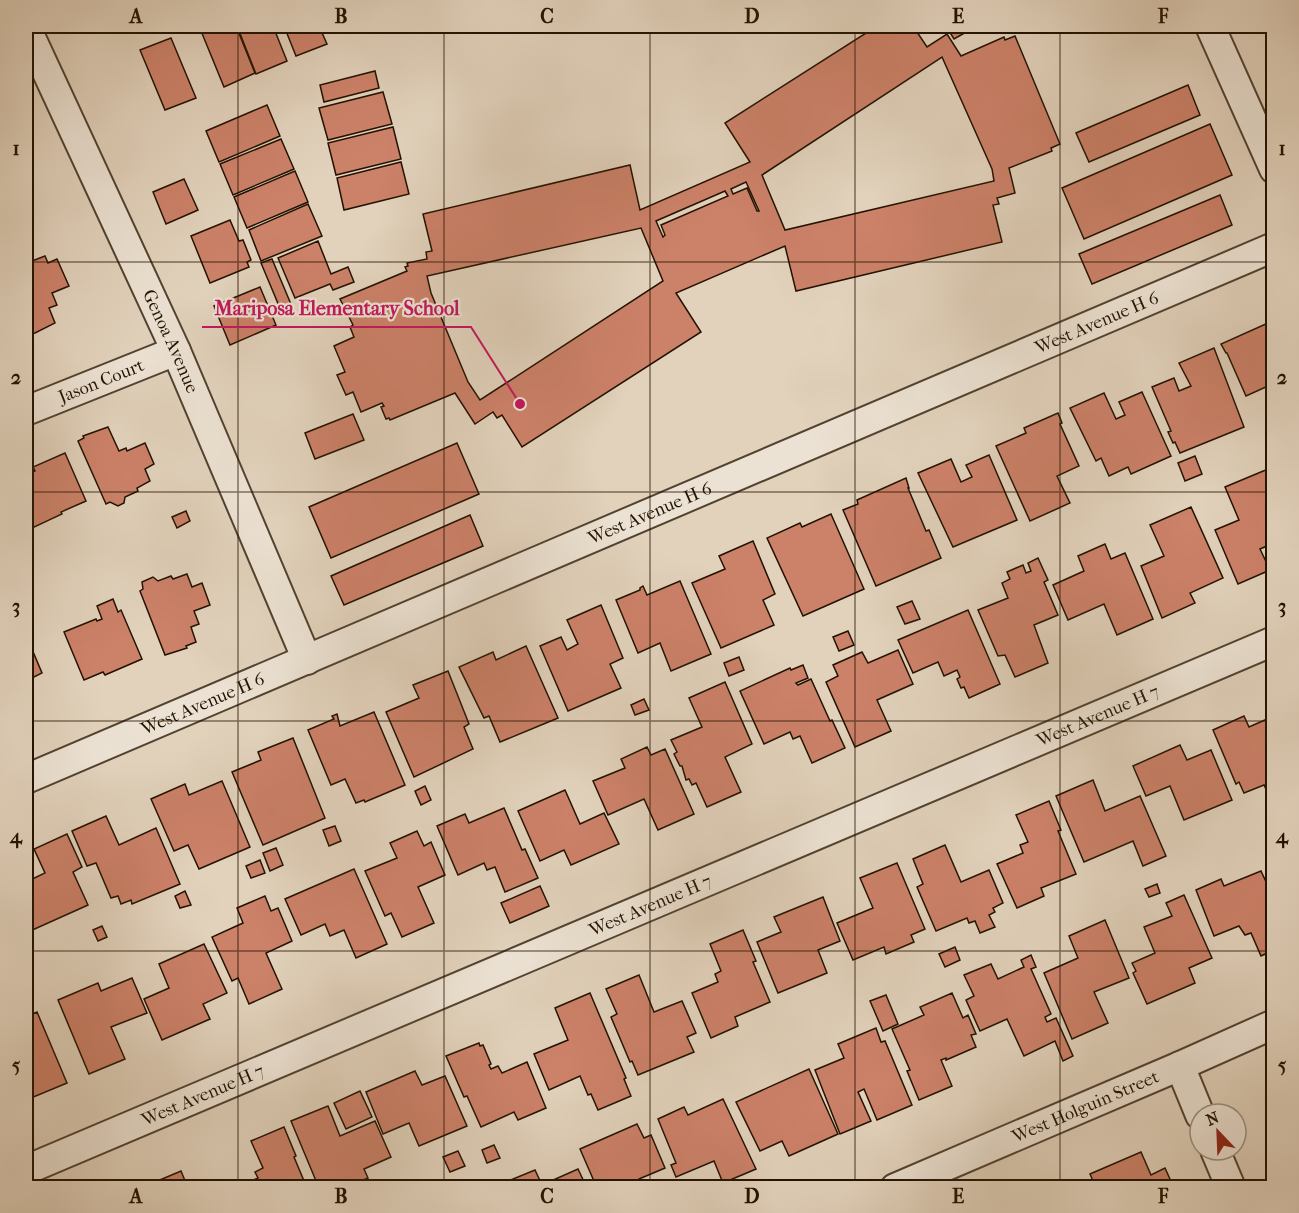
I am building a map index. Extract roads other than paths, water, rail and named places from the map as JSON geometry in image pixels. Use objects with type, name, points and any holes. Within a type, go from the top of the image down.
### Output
[{"type":"street","points":[[1210,26],[1274,169]]},
{"type":"street","name":"Genoa Avenue","points":[[26,27],[176,351],[307,660]]},
{"type":"street","name":"West Avenue H 6","points":[[26,779],[1274,246]]},
{"type":"street","name":"Jason Court","points":[[26,411],[176,351]]},
{"type":"street","name":"West Avenue H 7","points":[[26,1170],[1274,641]]},
{"type":"street","name":"West Holguin Street","points":[[895,1188],[1274,1024]]},
{"type":"street","points":[[1180,1066],[1195,1102]]},
{"type":"street","points":[[1220,1162],[1231,1188]]},
{"type":"place","name":"Mariposa Elementary School","points":[[520,404]]}]
